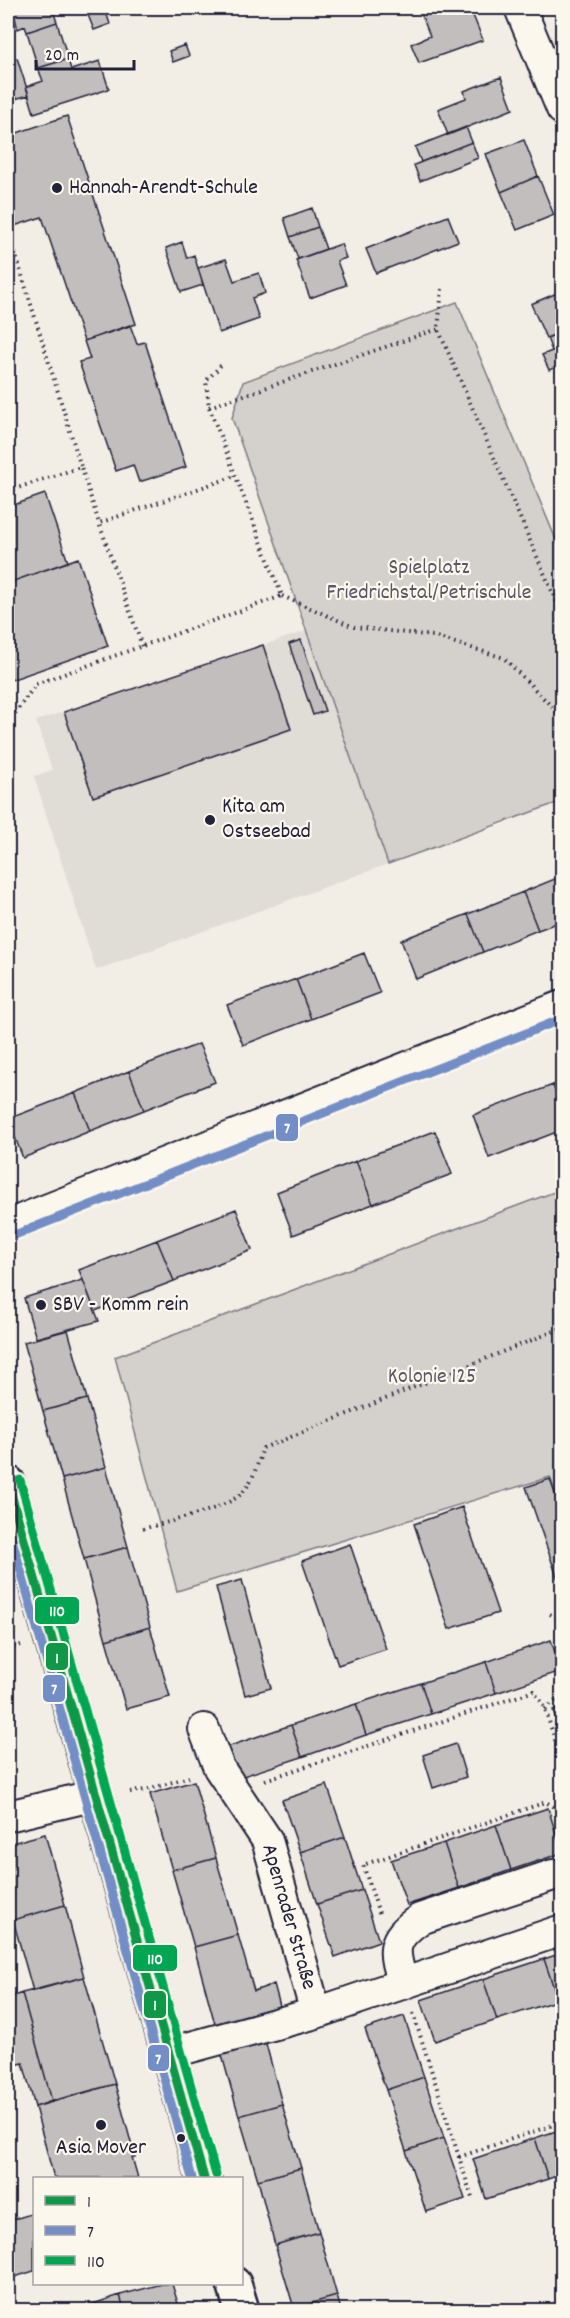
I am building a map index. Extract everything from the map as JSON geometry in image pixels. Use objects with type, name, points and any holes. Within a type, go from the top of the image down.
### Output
[{"type":"main road","points":[[8,1483],[204,2177]]},
{"type":"main road","points":[[235,2285],[242,2310]]},
{"type":"street","points":[[520,8],[555,71],[562,109]]},
{"type":"street","points":[[8,1225],[562,1006]]},
{"type":"street","name":"Apenrader Straße","points":[[204,1729],[226,1779],[267,1840],[316,2013]]},
{"type":"street","points":[[8,1816],[96,1795]]},
{"type":"street","points":[[403,1984],[395,1957],[396,1944],[405,1929],[420,1919],[554,1875],[562,1875]]},
{"type":"street","name":"Apenrader Straße","points":[[169,2053],[316,2013],[562,1930]]},
{"type":"path","points":[[8,248],[13,246],[99,524],[142,646]]},
{"type":"path","points":[[442,289],[438,329],[562,614]]},
{"type":"path","points":[[209,406],[438,329]]},
{"type":"path","points":[[223,363],[206,381],[209,406],[282,596]]},
{"type":"path","points":[[8,491],[81,467]]},
{"type":"path","points":[[99,524],[236,476]]},
{"type":"path","points":[[8,723],[36,684],[282,596],[354,627],[434,636],[504,658],[562,717]]},
{"type":"path","points":[[143,1529],[220,1506],[241,1494],[253,1477],[263,1448],[562,1328]]},
{"type":"path","points":[[550,1614],[562,1620]]},
{"type":"path","points":[[96,1795],[226,1779],[534,1691],[545,1709],[562,1761]]},
{"type":"path","points":[[545,1709],[562,1695]]},
{"type":"path","points":[[396,1944],[385,1933],[363,1864],[546,1802],[562,1812]]},
{"type":"path","points":[[403,1984],[473,2201]]},
{"type":"path","points":[[459,2157],[562,2122]]},
{"type":"shaded area","name":"Kita am Ostseebad","points":[[306,631],[388,864],[96,970],[34,776],[52,770],[36,721]]},
{"type":"green space","name":"Spielplatz Friedrichstal/Petrischule","points":[[457,302],[562,554],[562,801],[388,864],[232,418],[243,382]]},
{"type":"green space","name":"Kolonie 125","points":[[562,1189],[562,1510],[550,1477],[177,1591],[115,1357]]},
{"type":"building","points":[[12,8],[52,8],[57,22],[27,32],[25,26],[18,29]]},
{"type":"building","points":[[86,8],[104,8],[105,9],[88,15]]},
{"type":"building","points":[[430,8],[470,8],[483,40],[419,63],[411,44],[430,36],[420,11]]},
{"type":"building","points":[[105,9],[110,24],[94,30],[88,15]]},
{"type":"building","points":[[57,22],[68,59],[38,68],[27,32]]},
{"type":"building","points":[[185,45],[189,56],[173,62],[169,51]]},
{"type":"building","points":[[17,58],[29,95],[11,100],[8,87],[8,61]]},
{"type":"building","points":[[68,59],[71,70],[100,61],[109,89],[34,113],[26,87],[43,81],[38,68]]},
{"type":"building","points":[[501,77],[513,109],[448,135],[438,109],[466,98],[464,91]]},
{"type":"building","points":[[67,116],[136,324],[84,341],[42,217],[8,228],[8,136]]},
{"type":"building","points":[[466,127],[472,142],[421,162],[415,147]]},
{"type":"building","points":[[524,140],[538,176],[501,192],[486,154]]},
{"type":"building","points":[[472,142],[478,158],[420,181],[414,165]]},
{"type":"building","points":[[538,176],[554,215],[517,230],[501,192]]},
{"type":"building","points":[[312,208],[318,227],[290,237],[284,218]]},
{"type":"building","points":[[448,216],[458,241],[376,273],[366,249]]},
{"type":"building","points":[[318,227],[326,249],[298,259],[290,237]]},
{"type":"building","points":[[182,242],[187,258],[194,255],[203,285],[181,292],[166,248]]},
{"type":"building","points":[[341,244],[346,258],[337,261],[346,285],[310,298],[296,260]]},
{"type":"building","points":[[226,259],[234,281],[259,273],[265,293],[252,298],[259,319],[219,333],[198,268]]},
{"type":"building","points":[[562,291],[562,332],[546,338],[531,304]]},
{"type":"building","points":[[130,325],[137,344],[145,342],[186,467],[139,482],[133,465],[116,471],[79,362],[90,359],[84,341]]},
{"type":"building","points":[[562,332],[562,347],[552,351],[547,338]]},
{"type":"building","points":[[562,347],[562,365],[549,370],[542,355]]},
{"type":"building","points":[[45,494],[68,562],[8,583],[8,507]]},
{"type":"building","points":[[78,558],[108,646],[8,681],[8,583]]},
{"type":"building","points":[[301,640],[325,711],[313,715],[289,644]]},
{"type":"building","points":[[263,645],[291,729],[93,797],[64,712]]},
{"type":"building","points":[[562,876],[562,921],[538,930],[523,892]]},
{"type":"building","points":[[523,892],[538,930],[483,952],[468,914]]},
{"type":"building","points":[[468,914],[483,952],[416,979],[401,940]]},
{"type":"building","points":[[364,953],[380,993],[311,1019],[296,979]]},
{"type":"building","points":[[296,979],[311,1019],[243,1045],[227,1005]]},
{"type":"building","points":[[199,1044],[215,1082],[144,1110],[129,1071]]},
{"type":"building","points":[[129,1071],[144,1110],[90,1131],[75,1093]]},
{"type":"building","points":[[562,1081],[562,1111],[553,1085]]},
{"type":"building","points":[[553,1085],[562,1111],[562,1130],[489,1158],[473,1115]]},
{"type":"building","points":[[75,1093],[90,1131],[23,1158],[8,1119]]},
{"type":"building","points":[[435,1131],[452,1174],[373,1204],[356,1161]]},
{"type":"building","points":[[356,1161],[373,1204],[293,1235],[277,1192]]},
{"type":"building","points":[[236,1209],[252,1250],[174,1281],[157,1240]]},
{"type":"building","points":[[157,1240],[174,1281],[95,1311],[79,1270]]},
{"type":"building","points":[[83,1280],[99,1321],[36,1338],[24,1298]]},
{"type":"building","points":[[68,1330],[87,1399],[43,1411],[24,1342]]},
{"type":"building","points":[[87,1399],[106,1467],[62,1479],[43,1411]]},
{"type":"building","points":[[106,1467],[128,1547],[84,1559],[62,1479]]},
{"type":"building","points":[[550,1479],[562,1515],[562,1591],[526,1487]]},
{"type":"building","points":[[462,1507],[498,1613],[449,1629],[414,1524]]},
{"type":"building","points":[[350,1544],[386,1649],[338,1665],[302,1561]]},
{"type":"building","points":[[128,1547],[150,1627],[106,1640],[84,1559]]},
{"type":"building","points":[[242,1580],[271,1688],[245,1695],[216,1587]]},
{"type":"building","points":[[150,1627],[170,1697],[126,1709],[106,1640]]},
{"type":"building","points":[[551,1640],[561,1671],[496,1693],[486,1662]]},
{"type":"building","points":[[486,1662],[496,1693],[431,1714],[421,1683]]},
{"type":"building","points":[[421,1683],[431,1714],[366,1735],[356,1704]]},
{"type":"building","points":[[356,1704],[366,1735],[302,1757],[291,1725]]},
{"type":"building","points":[[562,1707],[562,1739],[553,1710]]},
{"type":"building","points":[[291,1725],[302,1757],[237,1778],[227,1747]]},
{"type":"building","points":[[456,1744],[466,1777],[433,1788],[423,1755]]},
{"type":"building","points":[[194,1781],[216,1858],[172,1870],[150,1794]]},
{"type":"building","points":[[327,1785],[345,1837],[300,1852],[282,1800]]},
{"type":"building","points":[[548,1808],[562,1853],[511,1870],[496,1825]]},
{"type":"building","points":[[496,1825],[511,1870],[459,1888],[444,1843]]},
{"type":"building","points":[[45,1834],[65,1905],[13,1920],[8,1899],[8,1844]]},
{"type":"building","points":[[345,1837],[362,1890],[317,1904],[300,1852]]},
{"type":"building","points":[[444,1843],[459,1888],[407,1905],[391,1860]]},
{"type":"building","points":[[216,1858],[238,1935],[194,1947],[172,1870]]},
{"type":"building","points":[[362,1890],[379,1941],[335,1957],[317,1904]]},
{"type":"building","points":[[65,1905],[84,1977],[33,1991],[13,1920]]},
{"type":"building","points":[[238,1935],[254,1991],[274,1984],[280,2006],[215,2024],[194,1947]]},
{"type":"building","points":[[562,1953],[562,1998],[558,2000],[544,1959]]},
{"type":"building","points":[[544,1959],[558,2000],[497,2020],[483,1979]]},
{"type":"building","points":[[84,1977],[115,2084],[52,2101],[22,1993]]},
{"type":"building","points":[[483,1979],[497,2020],[435,2041],[421,2000]]},
{"type":"building","points":[[22,1993],[52,2101],[35,2107],[23,2063],[8,2067],[8,1998]]},
{"type":"building","points":[[404,2016],[424,2077],[386,2090],[365,2029]]},
{"type":"building","points":[[265,2040],[282,2104],[239,2116],[221,2052]]},
{"type":"building","points":[[424,2077],[444,2138],[406,2151],[386,2090]]},
{"type":"building","points":[[115,2084],[135,2157],[132,2157],[138,2177],[54,2177],[35,2107]]},
{"type":"building","points":[[282,2104],[301,2168],[258,2180],[239,2116]]},
{"type":"building","points":[[562,2129],[562,2174],[548,2179],[535,2138]]},
{"type":"building","points":[[444,2138],[465,2199],[426,2212],[406,2151]]},
{"type":"building","points":[[535,2138],[548,2179],[486,2199],[473,2159]]},
{"type":"building","points":[[301,2168],[319,2232],[275,2245],[258,2180]]},
{"type":"building","points":[[33,2213],[33,2271],[8,2279],[8,2221]]},
{"type":"building","points":[[319,2232],[337,2296],[294,2308],[275,2245]]},
{"type":"building","points":[[158,2285],[172,2285],[180,2310],[124,2310],[120,2295]]},
{"type":"building","points":[[120,2295],[124,2310],[98,2310],[96,2303]]},
{"type":"building","points":[[337,2296],[341,2310],[294,2310],[294,2308]]},
{"type":"building","points":[[96,2303],[98,2310],[71,2310]]},
{"type":"transit line","name":"7","points":[[12,1236],[562,1019]]},
{"type":"transit line","name":"110","points":[[20,1480],[216,2175]]},
{"type":"transit line","name":"1","points":[[8,1483],[204,2177]]},
{"type":"transit line","name":"7","points":[[8,1525],[192,2177]]},
{"type":"place","name":"Hannah-Arendt-Schule","points":[[57,188]]},
{"type":"place","name":"Kita am Ostseebad","points":[[210,820]]},
{"type":"place","name":"SBV - Komm rein","points":[[41,1305]]},
{"type":"place","name":"Asia Mover","points":[[101,2125]]}]
